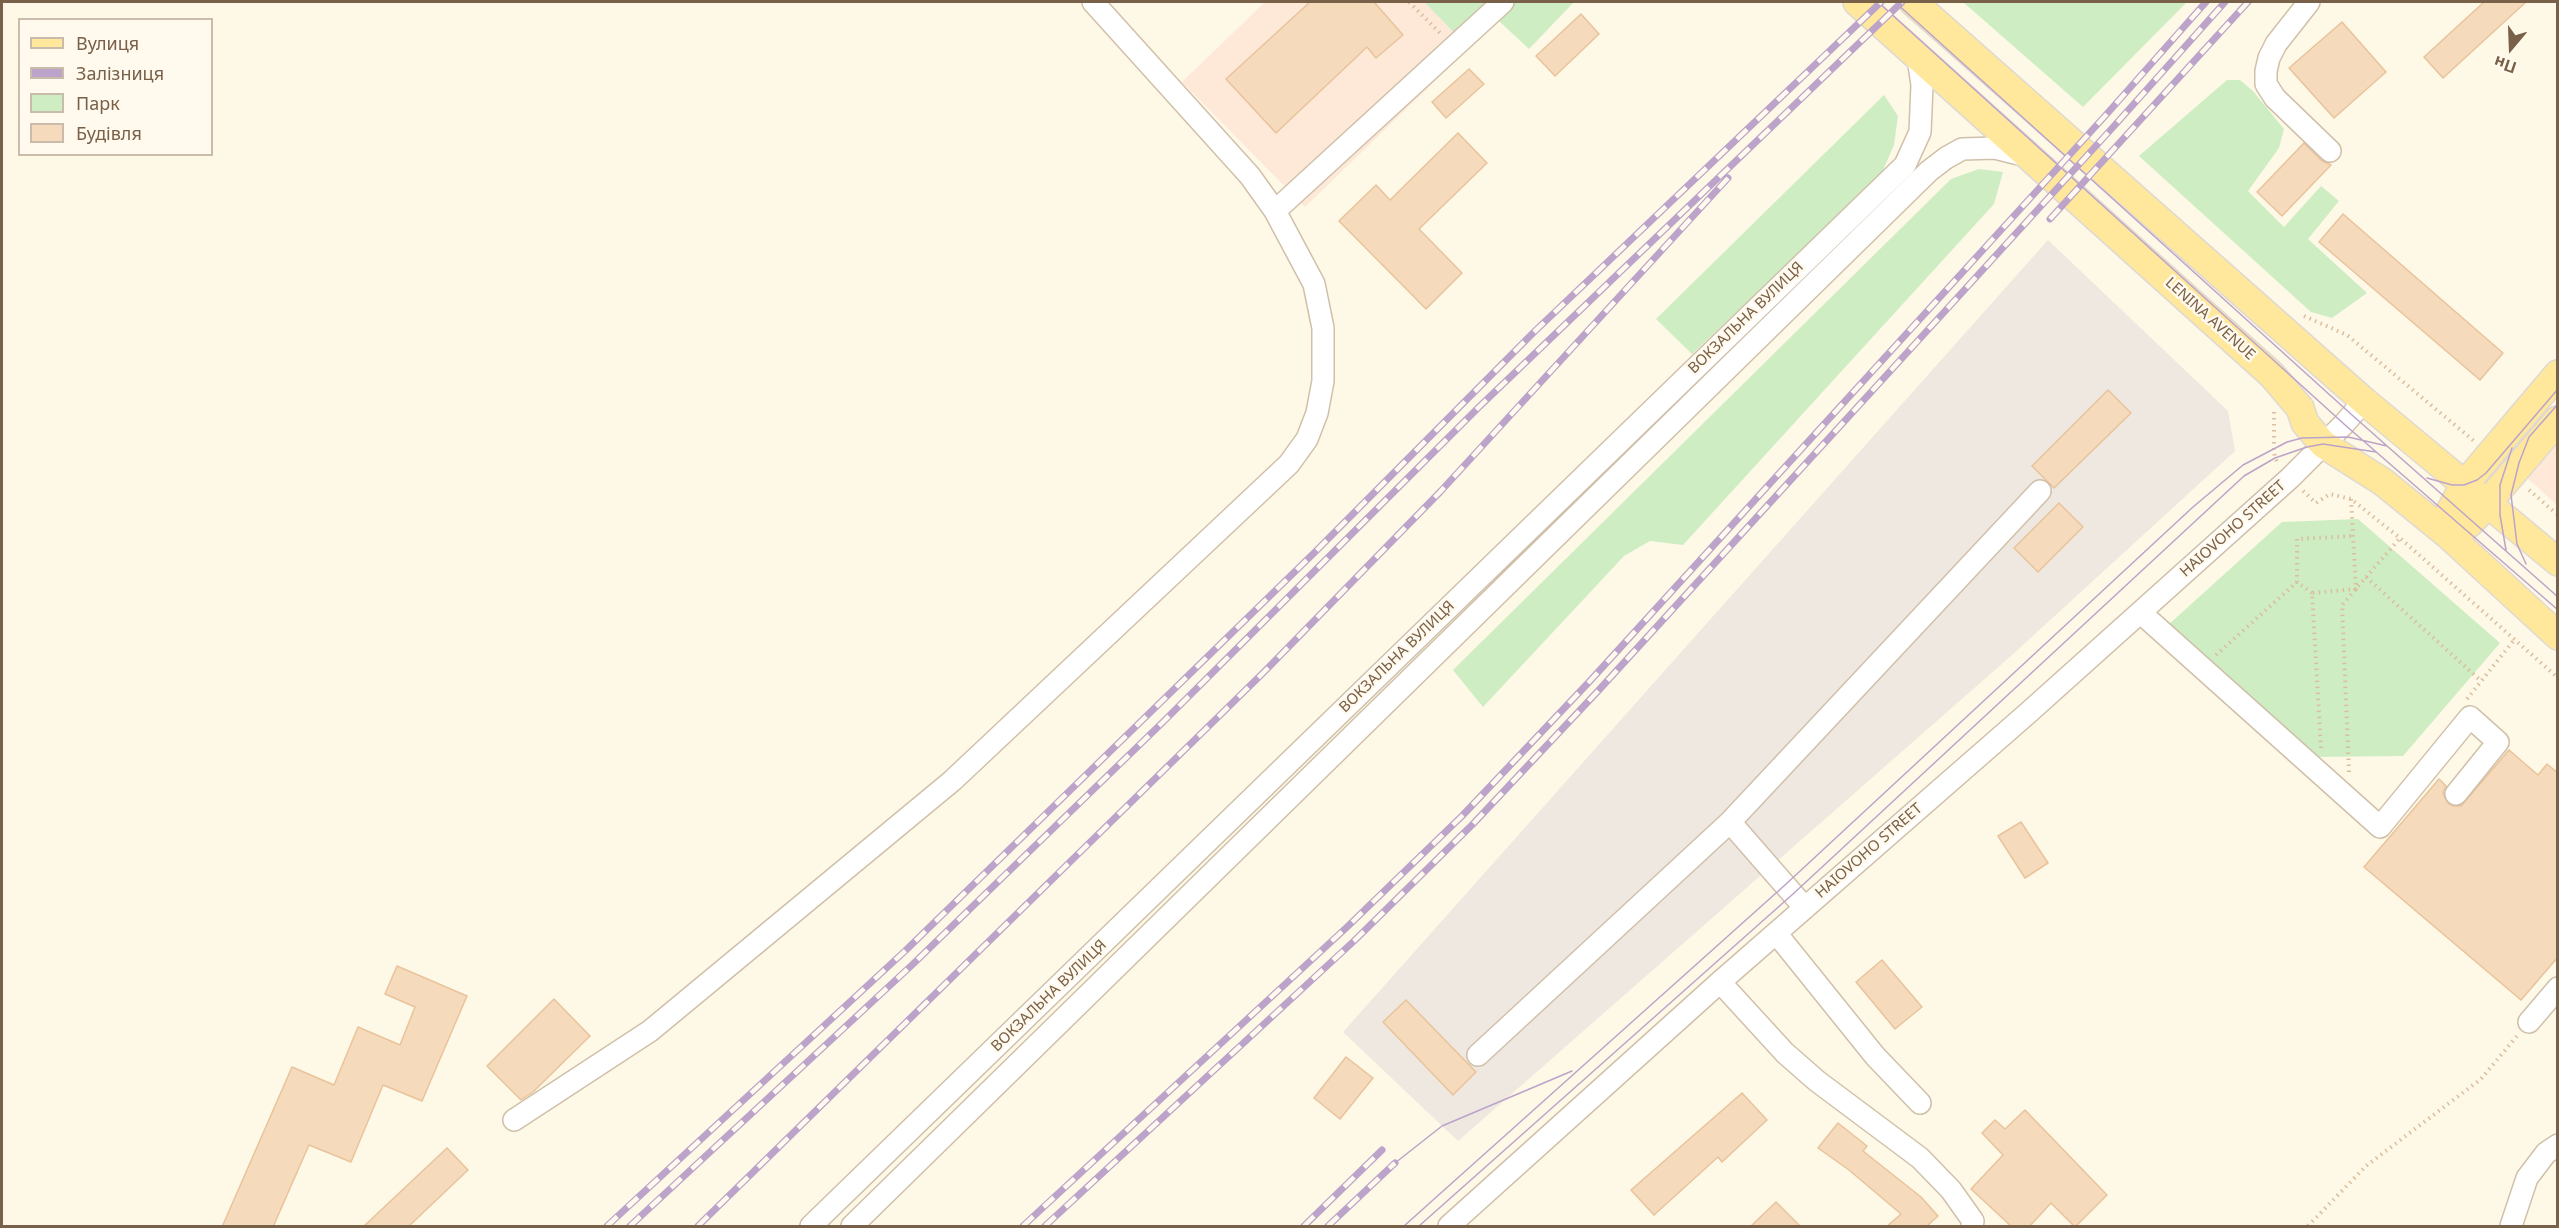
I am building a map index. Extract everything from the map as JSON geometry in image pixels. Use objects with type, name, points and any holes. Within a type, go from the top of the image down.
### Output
[{"type":"main road","name":"LENINA AVENUE","points":[[1857,2],[2272,375],[2301,408],[2305,423],[2323,444],[2383,482],[2447,534],[2558,636]]},
{"type":"main road","points":[[1913,2],[2364,401],[2558,562]]},
{"type":"main road","points":[[2558,374],[2464,485],[2448,515],[2447,534],[2464,528],[2558,420]]},
{"type":"street","points":[[514,1120],[650,1031],[952,781],[1289,464],[1307,439],[1317,413],[1323,381],[1323,328],[1314,285],[1275,212],[1250,176],[1093,2]]},
{"type":"street","points":[[1275,212],[1503,2]]},
{"type":"street","points":[[2309,2],[2276,44],[2268,58],[2266,84],[2275,99],[2330,152]]},
{"type":"street","name":"ВОКЗАЛЬНА ВУЛИЦЯ","points":[[811,1227],[1905,165],[1920,132],[1922,85],[1918,58]]},
{"type":"street","name":"ВОКЗАЛЬНА ВУЛИЦЯ","points":[[852,1227],[1929,171],[1962,149],[1995,148],[2030,157]]},
{"type":"street","name":"HAIOVOHO STREET","points":[[1449,1227],[1720,982],[2290,478],[2364,401]]},
{"type":"street","name":"HAIOVOHO STREET","points":[[2290,478],[2305,423]]},
{"type":"street","name":"HAIOVOHO STREET","points":[[2290,478],[2308,465],[2329,462],[2347,466],[2383,482]]},
{"type":"street","points":[[1478,1055],[1730,822],[2040,491]]},
{"type":"street","points":[[2140,613],[2380,827],[2470,717],[2498,742],[2456,794]]},
{"type":"street","points":[[1730,822],[1805,908]]},
{"type":"street","points":[[1776,933],[1875,1056],[1920,1103]]},
{"type":"street","points":[[1720,982],[1785,1053],[1817,1081],[1920,1158],[1950,1190],[1973,1221],[1972,1227]]},
{"type":"street","points":[[2529,1022],[2558,988]]},
{"type":"street","points":[[2513,1226],[2527,1178],[2546,1153],[2558,1145]]},
{"type":"path","points":[[1409,2],[1454,47]]},
{"type":"path","points":[[2295,309],[2304,316],[2347,335],[2490,454]]},
{"type":"path","points":[[2272,375],[2275,458],[2290,478],[2316,503],[2330,494],[2351,499],[2400,538],[2558,678]]},
{"type":"path","points":[[2351,499],[2356,589]]},
{"type":"path","points":[[2202,668],[2298,582],[2297,539],[2353,537]]},
{"type":"path","points":[[2350,800],[2342,605],[2400,538]]},
{"type":"path","points":[[2366,577],[2480,680]]},
{"type":"path","points":[[2298,582],[2312,593],[2356,589]]},
{"type":"path","points":[[2312,593],[2323,776]]},
{"type":"path","points":[[2470,717],[2466,697],[2514,640]]},
{"type":"path","points":[[2308,1227],[2366,1166],[2481,1079],[2529,1022]]},
{"type":"shaded area","points":[[1265,2],[1424,2],[1469,48],[1305,207],[1182,82]]},
{"type":"shaded area","points":[[2048,240],[2228,411],[2235,451],[2012,655],[1458,1141],[1343,1032]]},
{"type":"shaded area","points":[[2557,437],[2557,505],[2525,476]]},
{"type":"green space","points":[[1424,2],[1574,2],[1529,49],[1499,21],[1469,48]]},
{"type":"green space","points":[[1963,2],[2187,2],[2083,107]]},
{"type":"green space","points":[[2227,80],[2240,80],[2253,91],[2284,129],[2279,148],[2248,191],[2284,227],[2321,186],[2339,201],[2308,239],[2367,293],[2332,318],[2311,312],[2139,156]]},
{"type":"green space","points":[[1884,95],[1898,116],[1894,145],[1880,177],[1692,354],[1656,319]]},
{"type":"green space","points":[[1979,169],[2003,172],[1994,204],[1683,545],[1650,541],[1624,556],[1483,707],[1453,670],[1951,179]]},
{"type":"green space","points":[[2358,519],[2500,643],[2403,756],[2313,757],[2167,626],[2282,522]]},
{"type":"building","points":[[1310,2],[1374,2],[1403,35],[1376,58],[1367,47],[1276,133],[1226,79]]},
{"type":"building","points":[[2484,2],[2526,2],[2443,78],[2424,57]]},
{"type":"building","points":[[1581,14],[1599,34],[1555,76],[1536,56]]},
{"type":"building","points":[[2342,22],[2386,72],[2334,118],[2289,68]]},
{"type":"building","points":[[1469,69],[1484,84],[1446,118],[1432,102]]},
{"type":"building","points":[[1458,133],[1487,163],[1419,229],[1462,273],[1426,309],[1339,221],[1376,185],[1390,200]]},
{"type":"building","points":[[2304,143],[2321,160],[2331,165],[2282,216],[2257,192]]},
{"type":"building","points":[[2343,214],[2503,353],[2480,380],[2319,242]]},
{"type":"building","points":[[2108,390],[2131,413],[2054,488],[2032,466]]},
{"type":"building","points":[[2059,503],[2083,527],[2038,572],[2014,548]]},
{"type":"building","points":[[2509,750],[2538,775],[2547,764],[2558,773],[2558,957],[2521,1000],[2364,867],[2439,779],[2446,786],[2443,793],[2448,803],[2461,806]]},
{"type":"building","points":[[2021,822],[2048,863],[2025,878],[1998,836]]},
{"type":"building","points":[[1882,960],[1922,1007],[1895,1029],[1856,982]]},
{"type":"building","points":[[397,966],[467,996],[422,1101],[383,1085],[351,1162],[309,1145],[273,1227],[222,1227],[292,1067],[334,1085],[358,1027],[400,1045],[415,1007],[385,994]]},
{"type":"building","points":[[554,999],[590,1036],[533,1092],[521,1100],[487,1066]]},
{"type":"building","points":[[1406,1000],[1476,1072],[1453,1095],[1383,1022]]},
{"type":"building","points":[[1346,1057],[1373,1078],[1340,1119],[1314,1098]]},
{"type":"building","points":[[1742,1093],[1767,1120],[1722,1162],[1718,1157],[1654,1215],[1631,1190]]},
{"type":"building","points":[[2025,1110],[2107,1195],[2075,1227],[2051,1203],[2029,1227],[2012,1227],[1971,1189],[2003,1155],[1982,1133],[1995,1120],[2005,1129]]},
{"type":"building","points":[[1838,1123],[1867,1146],[1863,1151],[1921,1197],[1938,1216],[1926,1227],[1886,1227],[1901,1214],[1849,1170],[1818,1148]]},
{"type":"building","points":[[447,1148],[468,1170],[408,1227],[363,1227]]},
{"type":"building","points":[[1776,1202],[1801,1227],[1750,1227]]},
{"type":"tram line","points":[[1878,2],[2344,424],[2558,610]]},
{"type":"tram line","points":[[1895,2],[2352,415],[2558,597]]},
{"type":"tram line","points":[[2427,478],[2452,485],[2464,485],[2477,480],[2486,473],[2558,389]]},
{"type":"tram line","points":[[2526,564],[2517,544],[2511,495],[2519,463],[2529,437],[2558,404]]},
{"type":"tram line","points":[[1404,1226],[1785,885],[2193,507],[2243,465],[2287,442],[2302,438],[2348,437],[2387,446]]},
{"type":"tram line","points":[[1419,1226],[1793,894],[2244,476],[2275,458],[2323,444],[2376,452]]},
{"type":"tram line","points":[[2506,550],[2500,515],[2500,485],[2512,448]]},
{"type":"tram line","points":[[1395,1163],[1442,1126],[1572,1071]]},
{"type":"railway","points":[[607,1226],[905,951],[1314,553],[1534,332],[1881,2]]},
{"type":"railway","points":[[630,1226],[912,965],[1162,723],[1480,406],[1902,2]]},
{"type":"railway","points":[[1023,1226],[1346,928],[1462,816],[1589,682],[2105,116],[2206,2]]},
{"type":"railway","points":[[1045,1226],[1354,941],[1473,824],[1598,691],[2225,2]]},
{"type":"railway","points":[[2050,219],[2248,2]]},
{"type":"railway","points":[[698,1226],[1264,672],[1440,492],[1728,178]]},
{"type":"railway","points":[[1304,1226],[1382,1150]]},
{"type":"railway","points":[[1328,1226],[1395,1163]]}]
